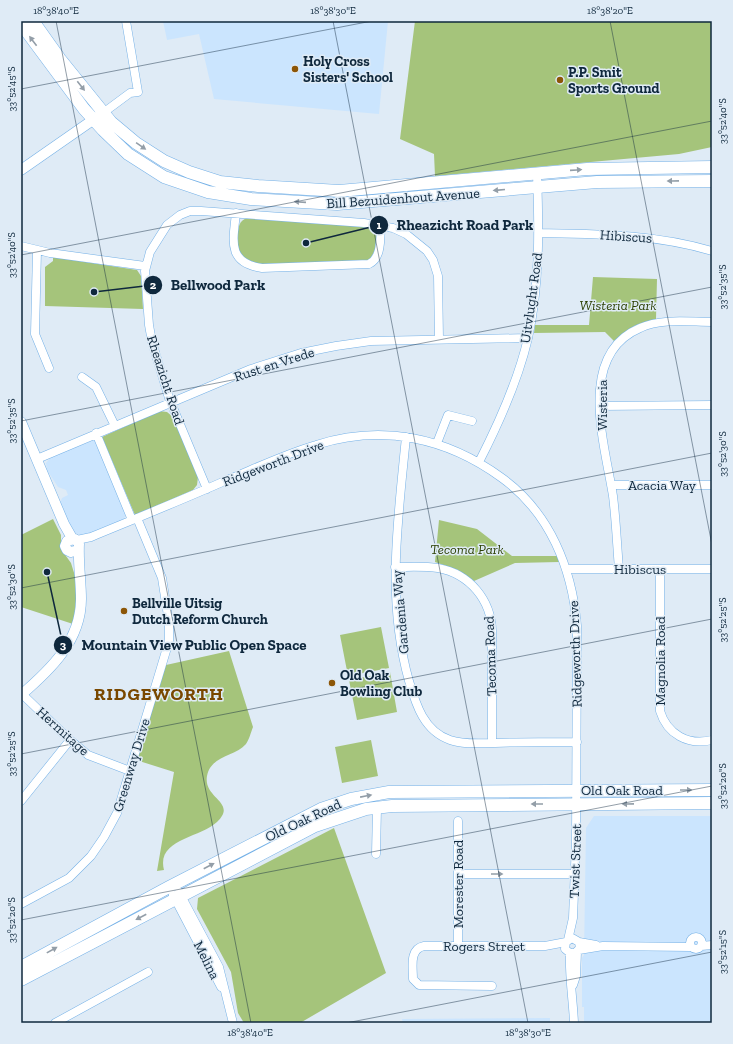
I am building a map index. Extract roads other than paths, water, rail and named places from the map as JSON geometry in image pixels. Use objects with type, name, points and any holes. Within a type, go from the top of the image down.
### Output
[{"type":"main road","name":"Bill Bezuidenhout Avenue","points":[[33,21],[98,116],[164,161],[204,177],[236,184],[339,191],[610,168],[712,167]]},
{"type":"main road","name":"Bill Bezuidenhout Avenue","points":[[21,24],[128,154],[164,176],[194,188],[236,197],[337,204],[597,182],[712,181]]},
{"type":"main road","name":"Old Oak Road","points":[[21,967],[172,886],[321,809],[351,799],[389,792],[712,790]]},
{"type":"main road","name":"Old Oak Road","points":[[21,980],[315,826],[340,816],[377,808],[712,803]]},
{"type":"street","points":[[22,169],[130,94],[138,92],[126,21]]},
{"type":"street","name":"Uitvlught Road","points":[[479,462],[499,422],[520,366],[528,338],[536,284],[539,234],[537,173]]},
{"type":"street","name":"Rheazicht Road","points":[[207,489],[171,403],[150,333],[145,266],[150,252],[164,229],[180,215],[196,211],[381,226],[393,228],[406,234],[427,250],[433,260],[438,276],[440,339]]},
{"type":"street","points":[[236,214],[233,243],[236,253],[244,263],[262,268],[369,264],[378,256],[381,226]]},
{"type":"street","name":"Hibiscus","points":[[539,234],[625,235],[669,240],[712,250]]},
{"type":"street","points":[[21,246],[37,251],[145,266]]},
{"type":"street","points":[[37,251],[35,334],[49,368]]},
{"type":"street","name":"Wisteria","points":[[619,569],[611,485],[603,446],[600,406],[601,378],[606,362],[614,348],[625,336],[638,328],[652,324],[712,322]]},
{"type":"street","name":"Rust en Vrede","points":[[37,459],[251,369],[301,353],[359,342],[528,338]]},
{"type":"street","points":[[82,377],[96,387],[115,426]]},
{"type":"street","points":[[600,406],[712,405]]},
{"type":"street","points":[[437,443],[448,416],[472,422]]},
{"type":"street","points":[[21,422],[74,545],[78,566],[80,610],[72,638],[58,659],[22,695]]},
{"type":"street","name":"Greenway Drive","points":[[21,904],[69,878],[91,856],[104,837],[117,813],[169,641],[170,628],[162,578],[96,433]]},
{"type":"street","name":"Ridgeworth Drive","points":[[74,545],[292,453],[328,441],[365,436],[406,437],[437,443],[460,452],[479,462],[512,485],[528,501],[548,528],[567,569],[574,596],[577,626],[577,791]]},
{"type":"street","name":"Gardenia Way","points":[[406,437],[395,567],[395,596],[401,646],[411,688],[421,714],[433,730],[451,740],[465,743],[577,742]]},
{"type":"street","name":"Acacia Way","points":[[611,485],[712,485]]},
{"type":"street","name":"Tecoma Road","points":[[395,567],[437,568],[452,572],[471,584],[485,602],[490,616],[492,632],[492,743]]},
{"type":"street","name":"Hibiscus","points":[[567,569],[712,569]]},
{"type":"street","name":"Magnolia Road","points":[[660,569],[660,711],[668,728],[678,736],[696,741],[712,740]]},
{"type":"street","name":"Hermitage","points":[[22,695],[70,740],[95,758],[130,771]]},
{"type":"street","points":[[21,801],[70,740]]},
{"type":"street","name":"Twist Street","points":[[574,1023],[572,985],[569,975],[573,946],[577,791]]},
{"type":"street","points":[[376,854],[377,808]]},
{"type":"street","name":"Morester Road","points":[[458,821],[458,946]]},
{"type":"street","points":[[458,874],[574,874]]},
{"type":"street","name":"Melina","points":[[172,886],[219,967],[223,980],[224,992],[233,1023]]},
{"type":"street","name":"Rogers Street","points":[[492,986],[417,985],[413,979],[413,956],[418,948],[424,946],[674,946],[690,945],[693,937],[698,937],[701,940],[701,946],[712,945]]},
{"type":"street","points":[[55,1023],[69,1020],[148,972]]},
{"type":"place","name":"Holy Cross Sisters' School","points":[[295,69]]},
{"type":"place","name":"P.P. Smit Sports Ground","points":[[560,80]]},
{"type":"place","name":"Rheazicht Road Park","points":[[306,243]]},
{"type":"place","name":"Bellwood Park","points":[[94,292]]},
{"type":"place","name":"Mountain View Public Open Space","points":[[47,572]]},
{"type":"place","name":"Bellville Uitsig Dutch Reform Church","points":[[124,611]]},
{"type":"place","name":"Old Oak Bowling Club","points":[[332,683]]},
{"type":"district","name":"RIDGEWORTH","points":[[159,694]]},
{"type":"park label","name":"Wisteria Park","points":[[618,305]]},
{"type":"park label","name":"Tecoma Park","points":[[467,549]]}]
